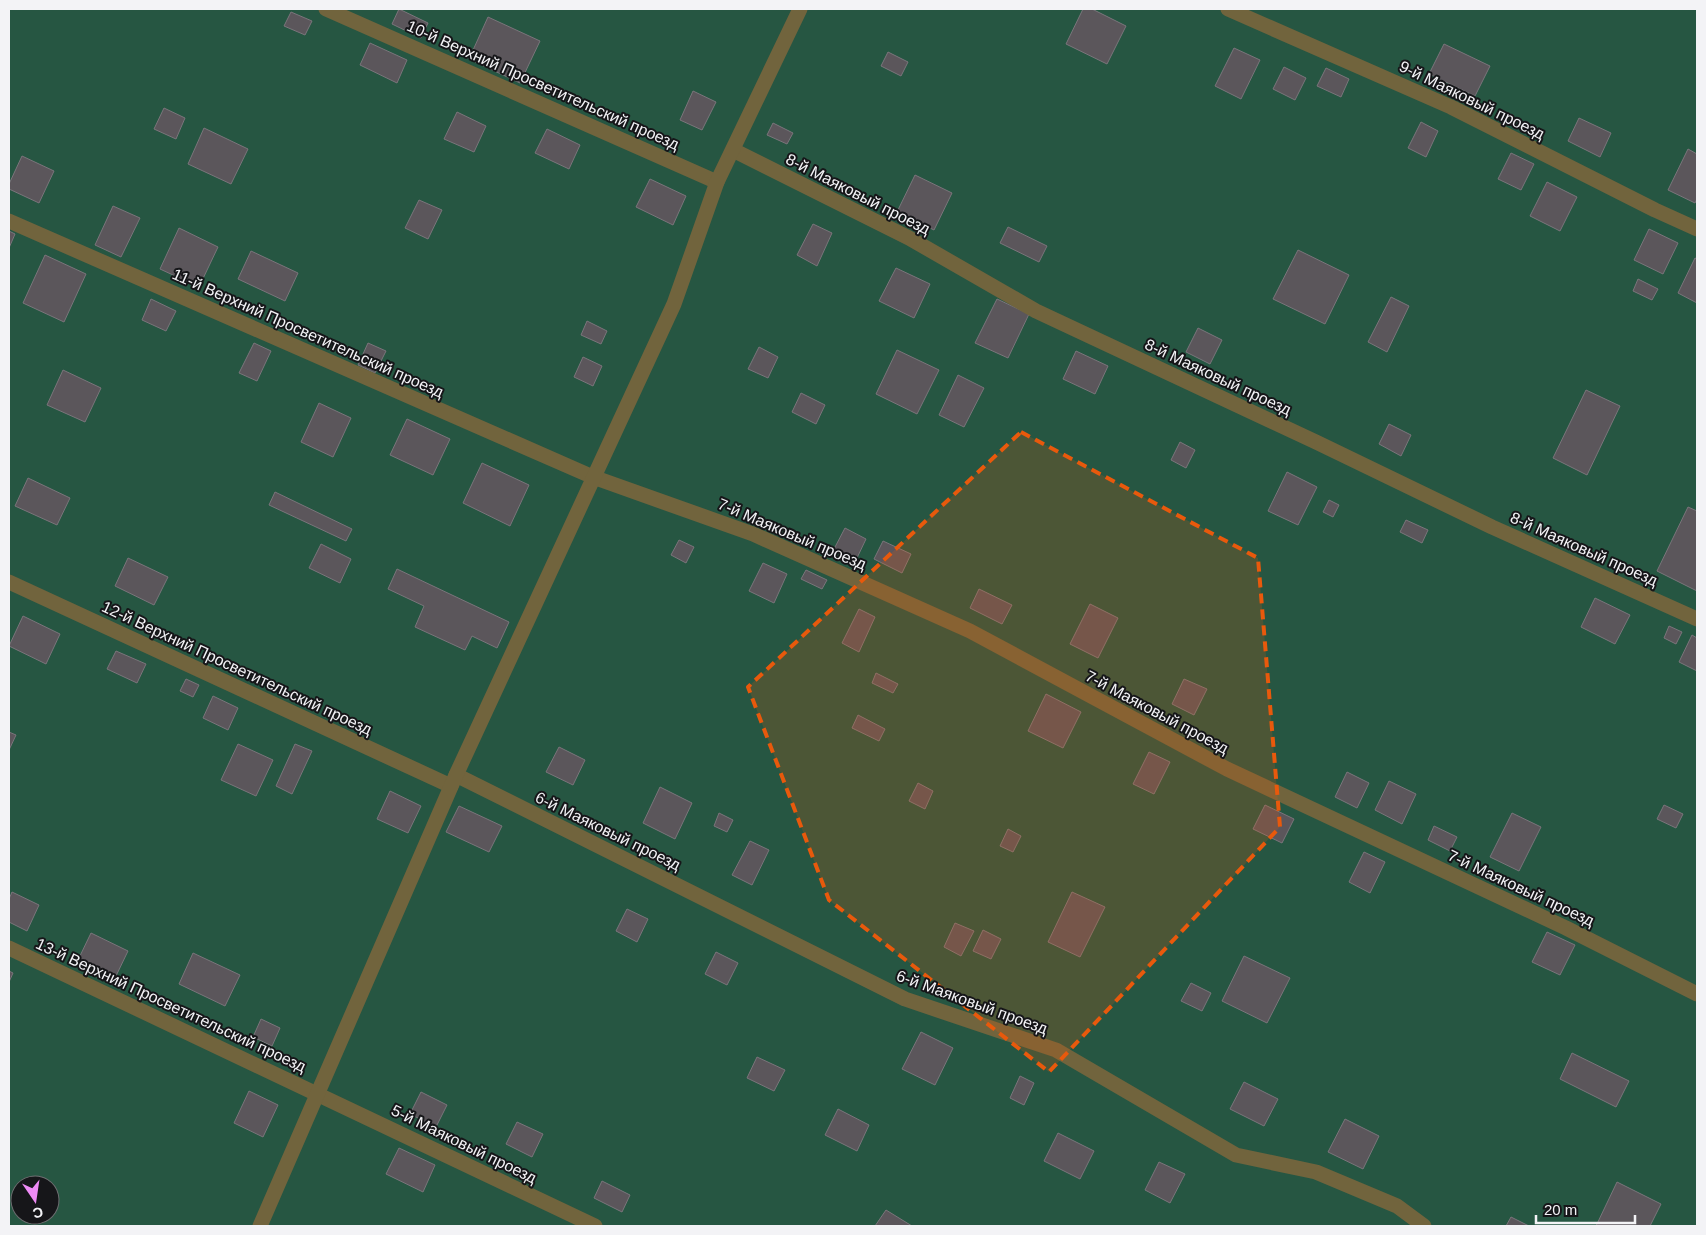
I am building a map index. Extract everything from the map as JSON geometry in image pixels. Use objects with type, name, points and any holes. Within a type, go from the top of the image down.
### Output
[{"type":"street","name":"10-й Верхний Просветительский проезд","points":[[326,9],[717,182]]},
{"type":"street","points":[[260,1226],[453,781],[674,304],[717,182],[800,9]]},
{"type":"street","name":"9-й Маяковый проезд","points":[[1228,9],[1451,107],[1655,210],[1697,229]]},
{"type":"street","name":"8-й Маяковый проезд","points":[[733,150],[909,238],[1036,311],[1492,527],[1697,619]]},
{"type":"street","name":"11-й Верхний Просветительский проезд","points":[[9,221],[593,477]]},
{"type":"street","name":"7-й Маяковый проезд","points":[[593,477],[753,534],[970,631],[1228,769],[1566,928],[1697,994]]},
{"type":"street","name":"12-й Верхний Просветительский проезд","points":[[9,582],[453,781]]},
{"type":"street","name":"6-й Маяковый проезд","points":[[453,781],[905,999],[1056,1050],[1236,1155],[1316,1172],[1397,1206],[1424,1226]]},
{"type":"street","name":"13-й Верхний Просветительский проезд","points":[[9,948],[318,1094]]},
{"type":"street","name":"5-й Маяковый проезд","points":[[318,1094],[594,1226]]},
{"type":"highlighted area","points":[[1021,432],[1258,558],[1280,827],[1049,1072],[829,900],[748,687]]},
{"type":"green space","points":[[9,9],[1697,9],[1697,1226],[9,1226]]},
{"type":"building","points":[[399,9],[428,23],[421,38],[392,24]]},
{"type":"building","points":[[1083,9],[1092,9],[1126,26],[1107,64],[1066,44]]},
{"type":"building","points":[[291,12],[312,21],[305,35],[284,26]]},
{"type":"building","points":[[488,17],[540,41],[520,83],[469,59]]},
{"type":"building","points":[[370,43],[407,60],[397,83],[360,65]]},
{"type":"building","points":[[1444,44],[1490,66],[1475,96],[1429,74]]},
{"type":"building","points":[[1234,48],[1260,60],[1241,99],[1215,86]]},
{"type":"building","points":[[888,52],[908,62],[901,76],[881,66]]},
{"type":"building","points":[[1284,67],[1306,78],[1295,100],[1273,89]]},
{"type":"building","points":[[1326,68],[1349,79],[1341,97],[1317,86]]},
{"type":"building","points":[[693,91],[716,102],[702,130],[680,120]]},
{"type":"building","points":[[164,108],[185,118],[176,139],[154,129]]},
{"type":"building","points":[[457,112],[486,126],[474,152],[444,139]]},
{"type":"building","points":[[1579,118],[1611,133],[1600,157],[1568,141]]},
{"type":"building","points":[[1421,122],[1438,131],[1426,157],[1408,148]]},
{"type":"building","points":[[773,123],[793,133],[787,144],[767,135]]},
{"type":"building","points":[[204,128],[248,149],[231,184],[188,164]]},
{"type":"building","points":[[547,129],[580,145],[569,169],[535,153]]},
{"type":"building","points":[[1688,149],[1697,154],[1697,199],[1695,203],[1668,190]]},
{"type":"building","points":[[1511,153],[1534,164],[1521,190],[1498,179]]},
{"type":"building","points":[[22,156],[54,171],[39,203],[9,189],[9,184]]},
{"type":"building","points":[[915,175],[952,193],[934,230],[897,212]]},
{"type":"building","points":[[650,179],[686,196],[673,225],[636,207]]},
{"type":"building","points":[[1547,182],[1577,197],[1560,231],[1530,216]]},
{"type":"building","points":[[419,200],[442,210],[428,239],[405,228]]},
{"type":"building","points":[[113,206],[140,218],[121,257],[95,245]]},
{"type":"building","points":[[813,224],[832,233],[817,266],[797,255]]},
{"type":"building","points":[[1008,227],[1047,246],[1039,262],[1000,243]]},
{"type":"building","points":[[179,228],[218,247],[199,287],[160,269]]},
{"type":"building","points":[[1649,229],[1678,243],[1663,274],[1634,260]]},
{"type":"building","points":[[9,231],[15,234],[9,248]]},
{"type":"building","points":[[1298,250],[1349,275],[1325,324],[1273,299]]},
{"type":"building","points":[[251,251],[298,273],[285,301],[238,279]]},
{"type":"building","points":[[45,255],[86,274],[64,322],[23,303]]},
{"type":"building","points":[[1695,258],[1697,259],[1697,303],[1678,293]]},
{"type":"building","points":[[896,268],[930,284],[914,318],[879,301]]},
{"type":"building","points":[[1638,279],[1658,289],[1652,300],[1633,291]]},
{"type":"building","points":[[1391,297],[1409,306],[1387,352],[1368,342]]},
{"type":"building","points":[[151,299],[176,311],[166,331],[142,320]]},
{"type":"building","points":[[997,299],[1029,314],[1008,358],[975,343]]},
{"type":"building","points":[[587,321],[607,331],[601,344],[581,335]]},
{"type":"building","points":[[1198,328],[1222,340],[1210,364],[1186,352]]},
{"type":"building","points":[[254,343],[271,351],[257,381],[239,373]]},
{"type":"building","points":[[368,343],[386,351],[375,373],[358,365]]},
{"type":"building","points":[[759,347],[778,357],[768,378],[748,369]]},
{"type":"building","points":[[897,350],[939,370],[917,414],[876,394]]},
{"type":"building","points":[[1076,351],[1108,366],[1095,394],[1063,379]]},
{"type":"building","points":[[583,357],[602,366],[593,386],[574,377]]},
{"type":"building","points":[[63,370],[101,388],[85,422],[47,405]]},
{"type":"building","points":[[958,375],[984,388],[964,427],[939,415]]},
{"type":"building","points":[[1586,390],[1620,406],[1587,475],[1553,458]]},
{"type":"building","points":[[801,393],[825,405],[816,424],[792,412]]},
{"type":"building","points":[[319,403],[351,418],[333,457],[301,442]]},
{"type":"building","points":[[407,419],[450,439],[433,475],[390,455]]},
{"type":"building","points":[[1389,424],[1411,435],[1401,456],[1379,444]]},
{"type":"building","points":[[1180,442],[1195,450],[1186,468],[1171,460]]},
{"type":"building","points":[[482,463],[529,485],[510,526],[463,503]]},
{"type":"building","points":[[1287,472],[1317,487],[1298,525],[1268,511]]},
{"type":"building","points":[[28,478],[70,498],[57,525],[15,506]]},
{"type":"building","points":[[275,492],[352,529],[346,541],[269,505]]},
{"type":"building","points":[[1329,500],[1339,505],[1333,517],[1323,512]]},
{"type":"building","points":[[1688,507],[1697,511],[1697,591],[1657,571]]},
{"type":"building","points":[[1406,520],[1428,530],[1422,543],[1400,532]]},
{"type":"building","points":[[845,528],[866,539],[856,560],[834,549]]},
{"type":"building","points":[[679,540],[694,547],[686,563],[671,555]]},
{"type":"building","points":[[883,541],[911,554],[902,573],[874,559]]},
{"type":"building","points":[[321,544],[351,559],[340,583],[309,568]]},
{"type":"building","points":[[128,558],[168,577],[154,605],[115,586]]},
{"type":"building","points":[[763,563],[787,574],[774,603],[749,591]]},
{"type":"building","points":[[397,569],[509,622],[497,648],[472,636],[465,650],[415,627],[424,606],[388,589]]},
{"type":"building","points":[[806,570],[827,580],[822,589],[801,579]]},
{"type":"building","points":[[979,589],[1012,605],[1002,624],[970,608]]},
{"type":"building","points":[[1595,598],[1630,615],[1615,644],[1581,627]]},
{"type":"building","points":[[1090,604],[1118,618],[1098,658],[1070,644]]},
{"type":"building","points":[[859,609],[875,617],[859,652],[842,643]]},
{"type":"building","points":[[23,616],[60,634],[46,664],[9,646]]},
{"type":"building","points":[[1669,626],[1682,632],[1676,644],[1664,638]]},
{"type":"building","points":[[1692,635],[1697,638],[1697,671],[1679,662]]},
{"type":"building","points":[[116,651],[146,664],[137,683],[107,669]]},
{"type":"building","points":[[876,673],[898,684],[893,693],[872,683]]},
{"type":"building","points":[[186,679],[199,685],[193,697],[180,691]]},
{"type":"building","points":[[1184,679],[1207,689],[1194,715],[1172,704]]},
{"type":"building","points":[[1046,694],[1081,712],[1063,748],[1028,731]]},
{"type":"building","points":[[213,696],[238,708],[228,730],[203,718]]},
{"type":"building","points":[[858,715],[885,729],[879,741],[852,728]]},
{"type":"building","points":[[9,732],[16,735],[9,750]]},
{"type":"building","points":[[238,744],[273,760],[256,796],[221,780]]},
{"type":"building","points":[[295,744],[312,751],[292,794],[276,786]]},
{"type":"building","points":[[559,747],[585,760],[573,785],[546,772]]},
{"type":"building","points":[[1149,752],[1170,762],[1154,794],[1133,784]]},
{"type":"building","points":[[1347,772],[1369,783],[1357,808],[1335,797]]},
{"type":"building","points":[[1389,781],[1416,794],[1402,824],[1375,810]]},
{"type":"building","points":[[918,783],[933,791],[925,809],[909,801]]},
{"type":"building","points":[[660,787],[692,803],[675,839],[643,823]]},
{"type":"building","points":[[390,791],[421,806],[408,833],[377,819]]},
{"type":"building","points":[[1265,805],[1294,819],[1282,843],[1253,829]]},
{"type":"building","points":[[1664,805],[1683,814],[1676,828],[1657,819]]},
{"type":"building","points":[[459,806],[502,826],[489,852],[446,832]]},
{"type":"building","points":[[719,813],[733,820],[727,832],[714,826]]},
{"type":"building","points":[[1512,813],[1541,827],[1519,871],[1490,857]]},
{"type":"building","points":[[1434,826],[1457,837],[1450,851],[1428,840]]},
{"type":"building","points":[[1008,829],[1021,836],[1013,852],[1000,846]]},
{"type":"building","points":[[750,841],[769,850],[752,885],[732,875]]},
{"type":"building","points":[[1364,852],[1385,862],[1370,893],[1349,882]]},
{"type":"building","points":[[12,892],[39,905],[27,931],[9,922],[9,899]]},
{"type":"building","points":[[1072,892],[1105,907],[1080,957],[1048,942]]},
{"type":"building","points":[[627,909],[648,919],[637,942],[616,931]]},
{"type":"building","points":[[955,923],[974,931],[961,956],[944,947]]},
{"type":"building","points":[[983,930],[1001,939],[991,959],[973,951]]},
{"type":"building","points":[[1547,932],[1575,945],[1560,975],[1532,962]]},
{"type":"building","points":[[91,933],[128,951],[115,978],[78,960]]},
{"type":"building","points":[[716,952],[738,963],[727,985],[705,974]]},
{"type":"building","points":[[193,953],[240,975],[225,1006],[179,984]]},
{"type":"building","points":[[1244,956],[1290,978],[1267,1023],[1222,1001]]},
{"type":"building","points":[[9,971],[13,973],[9,982]]},
{"type":"building","points":[[1191,983],[1211,993],[1202,1011],[1181,1001]]},
{"type":"building","points":[[261,1019],[280,1028],[272,1046],[253,1037]]},
{"type":"building","points":[[921,1032],[953,1048],[935,1085],[902,1069]]},
{"type":"building","points":[[1572,1053],[1629,1081],[1616,1107],[1560,1079]]},
{"type":"building","points":[[757,1057],[785,1070],[774,1091],[747,1078]]},
{"type":"building","points":[[1020,1076],[1034,1083],[1024,1105],[1010,1098]]},
{"type":"building","points":[[1244,1082],[1278,1099],[1264,1126],[1230,1109]]},
{"type":"building","points":[[249,1091],[278,1105],[263,1137],[234,1123]]},
{"type":"building","points":[[421,1092],[447,1105],[436,1127],[410,1114]]},
{"type":"building","points":[[838,1109],[869,1125],[857,1151],[825,1135]]},
{"type":"building","points":[[1345,1119],[1379,1136],[1363,1169],[1328,1152]]},
{"type":"building","points":[[517,1122],[543,1134],[532,1157],[506,1144]]},
{"type":"building","points":[[1058,1133],[1094,1151],[1080,1179],[1044,1161]]},
{"type":"building","points":[[399,1148],[435,1165],[423,1192],[386,1174]]},
{"type":"building","points":[[1159,1162],[1185,1174],[1170,1203],[1145,1190]]},
{"type":"building","points":[[602,1181],[630,1195],[622,1212],[594,1198]]},
{"type":"building","points":[[1617,1182],[1661,1204],[1650,1226],[1596,1226]]},
{"type":"building","points":[[886,1210],[912,1226],[875,1226]]},
{"type":"building","points":[[1511,1217],[1529,1226],[1506,1226]]}]
